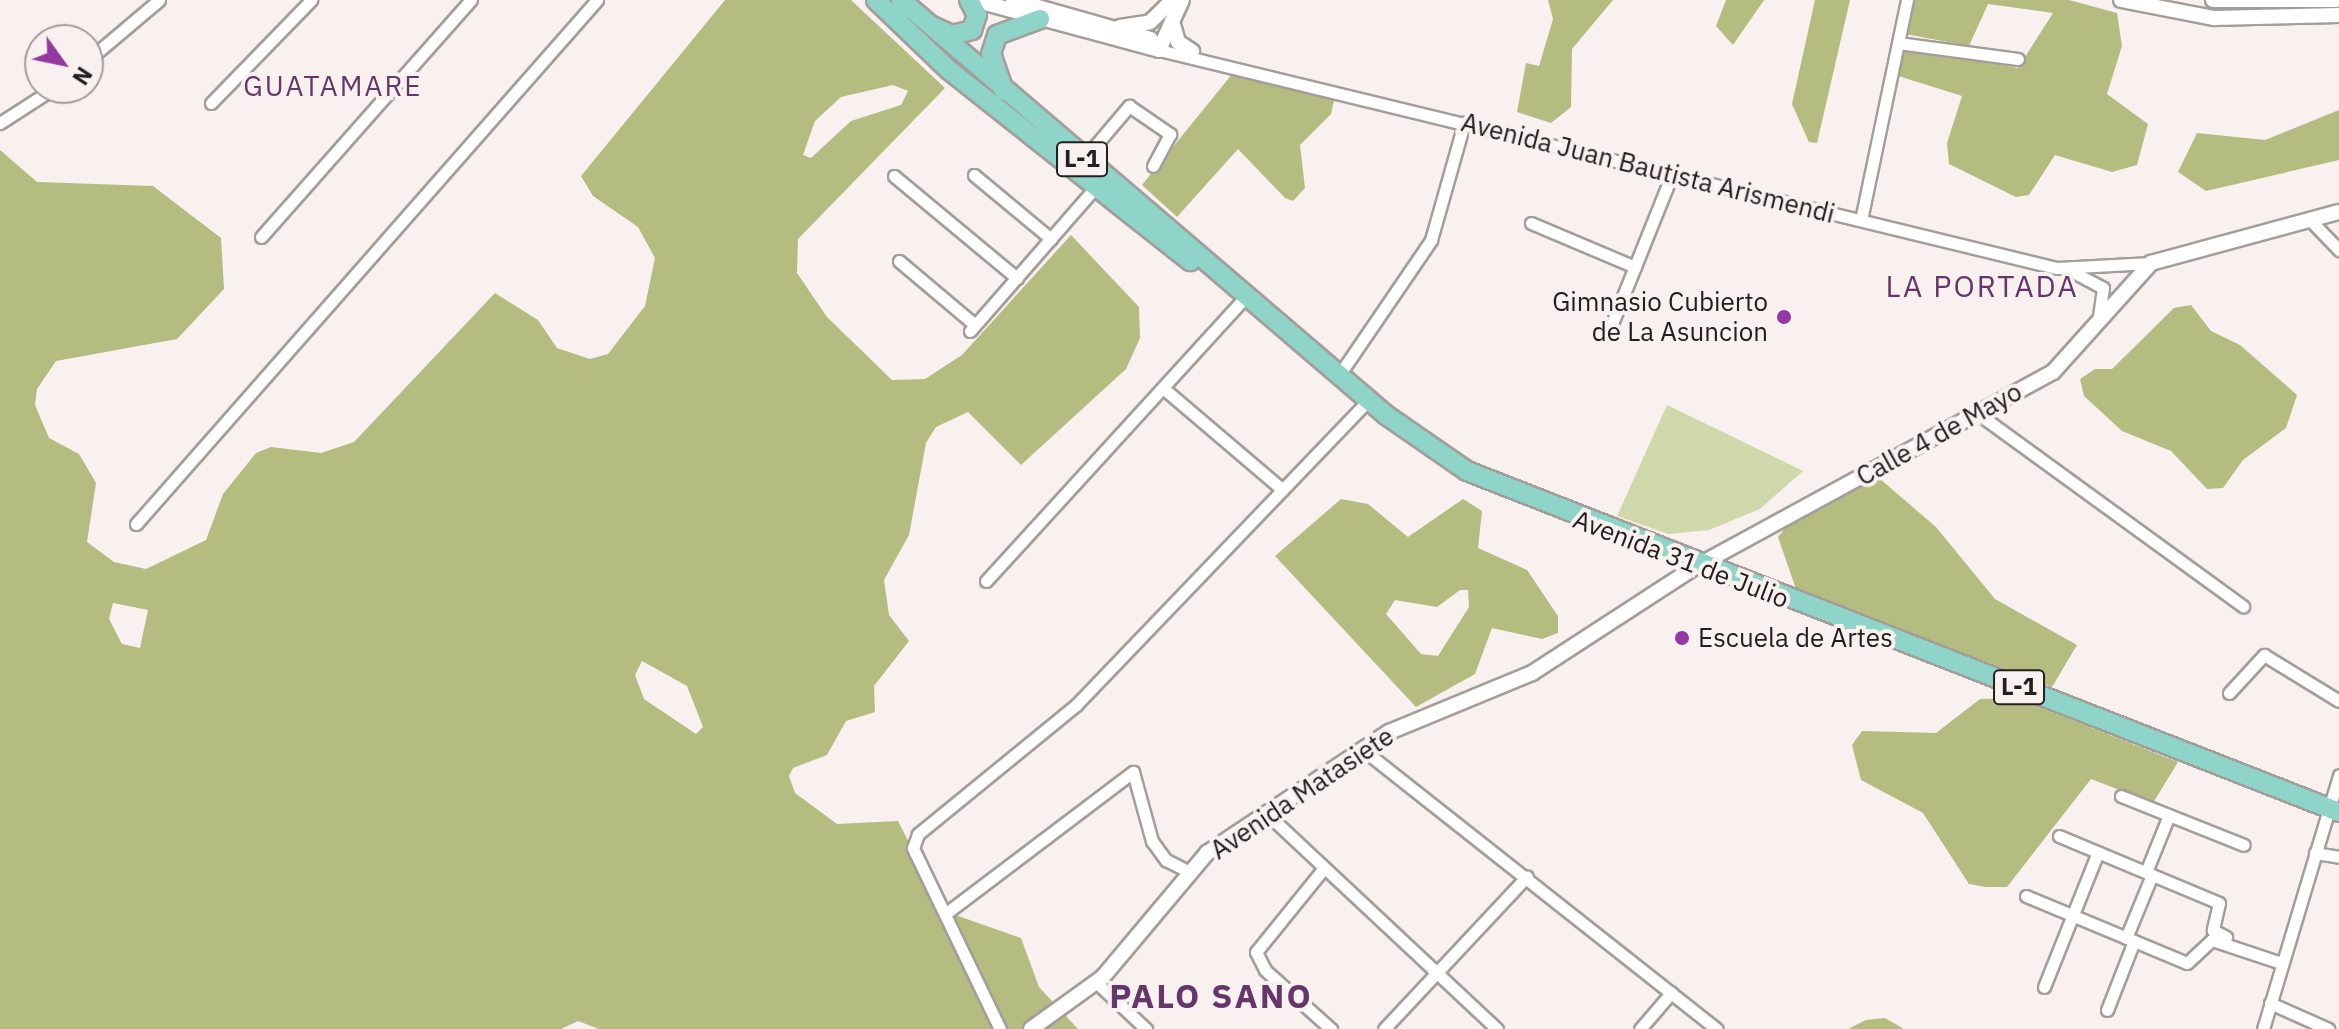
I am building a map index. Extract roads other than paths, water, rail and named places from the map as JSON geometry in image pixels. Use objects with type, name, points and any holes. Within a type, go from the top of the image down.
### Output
[{"type":"main road","name":"L-1","points":[[876,0],[1159,242],[1247,295]]},
{"type":"main road","name":"L-1","points":[[901,0],[919,20],[1011,100],[1247,295]]},
{"type":"main road","name":"L-1","points":[[919,20],[952,35],[966,34],[977,15],[971,0]]},
{"type":"main road","points":[[1011,100],[997,81],[991,54],[997,35],[1040,19]]},
{"type":"main road","name":"Avenida 31 de Julio","points":[[1247,295],[1368,400],[1489,483],[2333,810]]},
{"type":"street","points":[[104,46],[159,0]]},
{"type":"street","points":[[211,103],[311,0]]},
{"type":"street","points":[[261,237],[471,0]]},
{"type":"street","points":[[136,524],[597,0]]},
{"type":"street","name":"Avenida Juan Bautista Arismendi","points":[[971,0],[2097,279],[2105,294],[2098,322]]},
{"type":"street","points":[[1861,220],[1907,0]]},
{"type":"street","points":[[2121,0],[2214,18],[2339,15]]},
{"type":"street","points":[[2213,0],[2336,0]]},
{"type":"street","name":"Avenida Juan Bautista Arismendi","points":[[1021,1],[1113,27],[1156,45],[1192,51],[1240,66]]},
{"type":"street","points":[[1175,1],[1172,21],[1178,42],[1192,51]]},
{"type":"street","points":[[1156,45],[1175,1]]},
{"type":"street","name":"L-1","points":[[1113,27],[1150,22],[1175,1]]},
{"type":"street","points":[[1156,45],[1172,21]]},
{"type":"street","points":[[1898,43],[2018,59]]},
{"type":"street","points":[[0,123],[29,104]]},
{"type":"street","points":[[1083,160],[1129,106],[1170,134],[1153,166]]},
{"type":"street","points":[[1339,375],[1431,240],[1464,123]]},
{"type":"street","points":[[1609,331],[1672,174]]},
{"type":"street","points":[[974,175],[1051,239]]},
{"type":"street","points":[[894,176],[1017,278]]},
{"type":"street","points":[[899,261],[973,328],[1094,189]]},
{"type":"street","points":[[2151,263],[2339,212]]},
{"type":"street","points":[[2310,220],[2339,250]]},
{"type":"street","points":[[1531,223],[1635,267]]},
{"type":"street","name":"Avenida Juan Bautista Arismendi","points":[[2057,268],[2151,263]]},
{"type":"street","name":"Calle 4 de Mayo","points":[[1697,566],[2053,372],[2151,263]]},
{"type":"street","points":[[986,581],[1247,295]]},
{"type":"street","points":[[1163,388],[1283,490]]},
{"type":"street","points":[[1000,1029],[913,848],[918,834],[1076,705],[1368,400]]},
{"type":"street","points":[[1977,413],[2243,606]]},
{"type":"street","name":"Avenida Matasiete","points":[[1031,1029],[1096,982],[1191,873],[1265,812],[1362,749],[1532,673],[1697,566]]},
{"type":"street","points":[[2229,693],[2264,655],[2339,701]]},
{"type":"street","points":[[1362,749],[1527,876],[1717,1029]]},
{"type":"street","points":[[945,914],[1133,772],[1152,841],[1166,860],[1191,873]]},
{"type":"street","points":[[2263,1029],[2315,853],[2333,810],[2339,775]]},
{"type":"street","points":[[2121,796],[2244,845]]},
{"type":"street","points":[[1265,812],[1497,1029]]},
{"type":"street","points":[[2107,1010],[2169,815]]},
{"type":"street","points":[[2059,836],[2219,903],[2216,934],[2282,960]]},
{"type":"street","points":[[2044,987],[2098,852]]},
{"type":"street","points":[[2315,853],[2339,857]]},
{"type":"street","points":[[1324,868],[1256,952],[1265,970],[1331,1029]]},
{"type":"street","points":[[1384,1029],[1527,876]]},
{"type":"street","points":[[2026,896],[2187,963],[2212,940],[2282,960]]},
{"type":"street","points":[[1096,982],[1146,1029]]},
{"type":"street","points":[[1640,1029],[1671,993]]},
{"type":"street","points":[[2270,1003],[2328,1029]]},
{"type":"place","name":"Gimnasio Cubierto de La Asuncion","points":[[1784,317]]},
{"type":"place","name":"Escuela de Artes","points":[[1682,638]]},
{"type":"district","name":"GUATAMARE","points":[[333,86]]},
{"type":"district","name":"LA PORTADA","points":[[1982,286]]},
{"type":"district","name":"PALO SANO","points":[[1211,996]]}]
